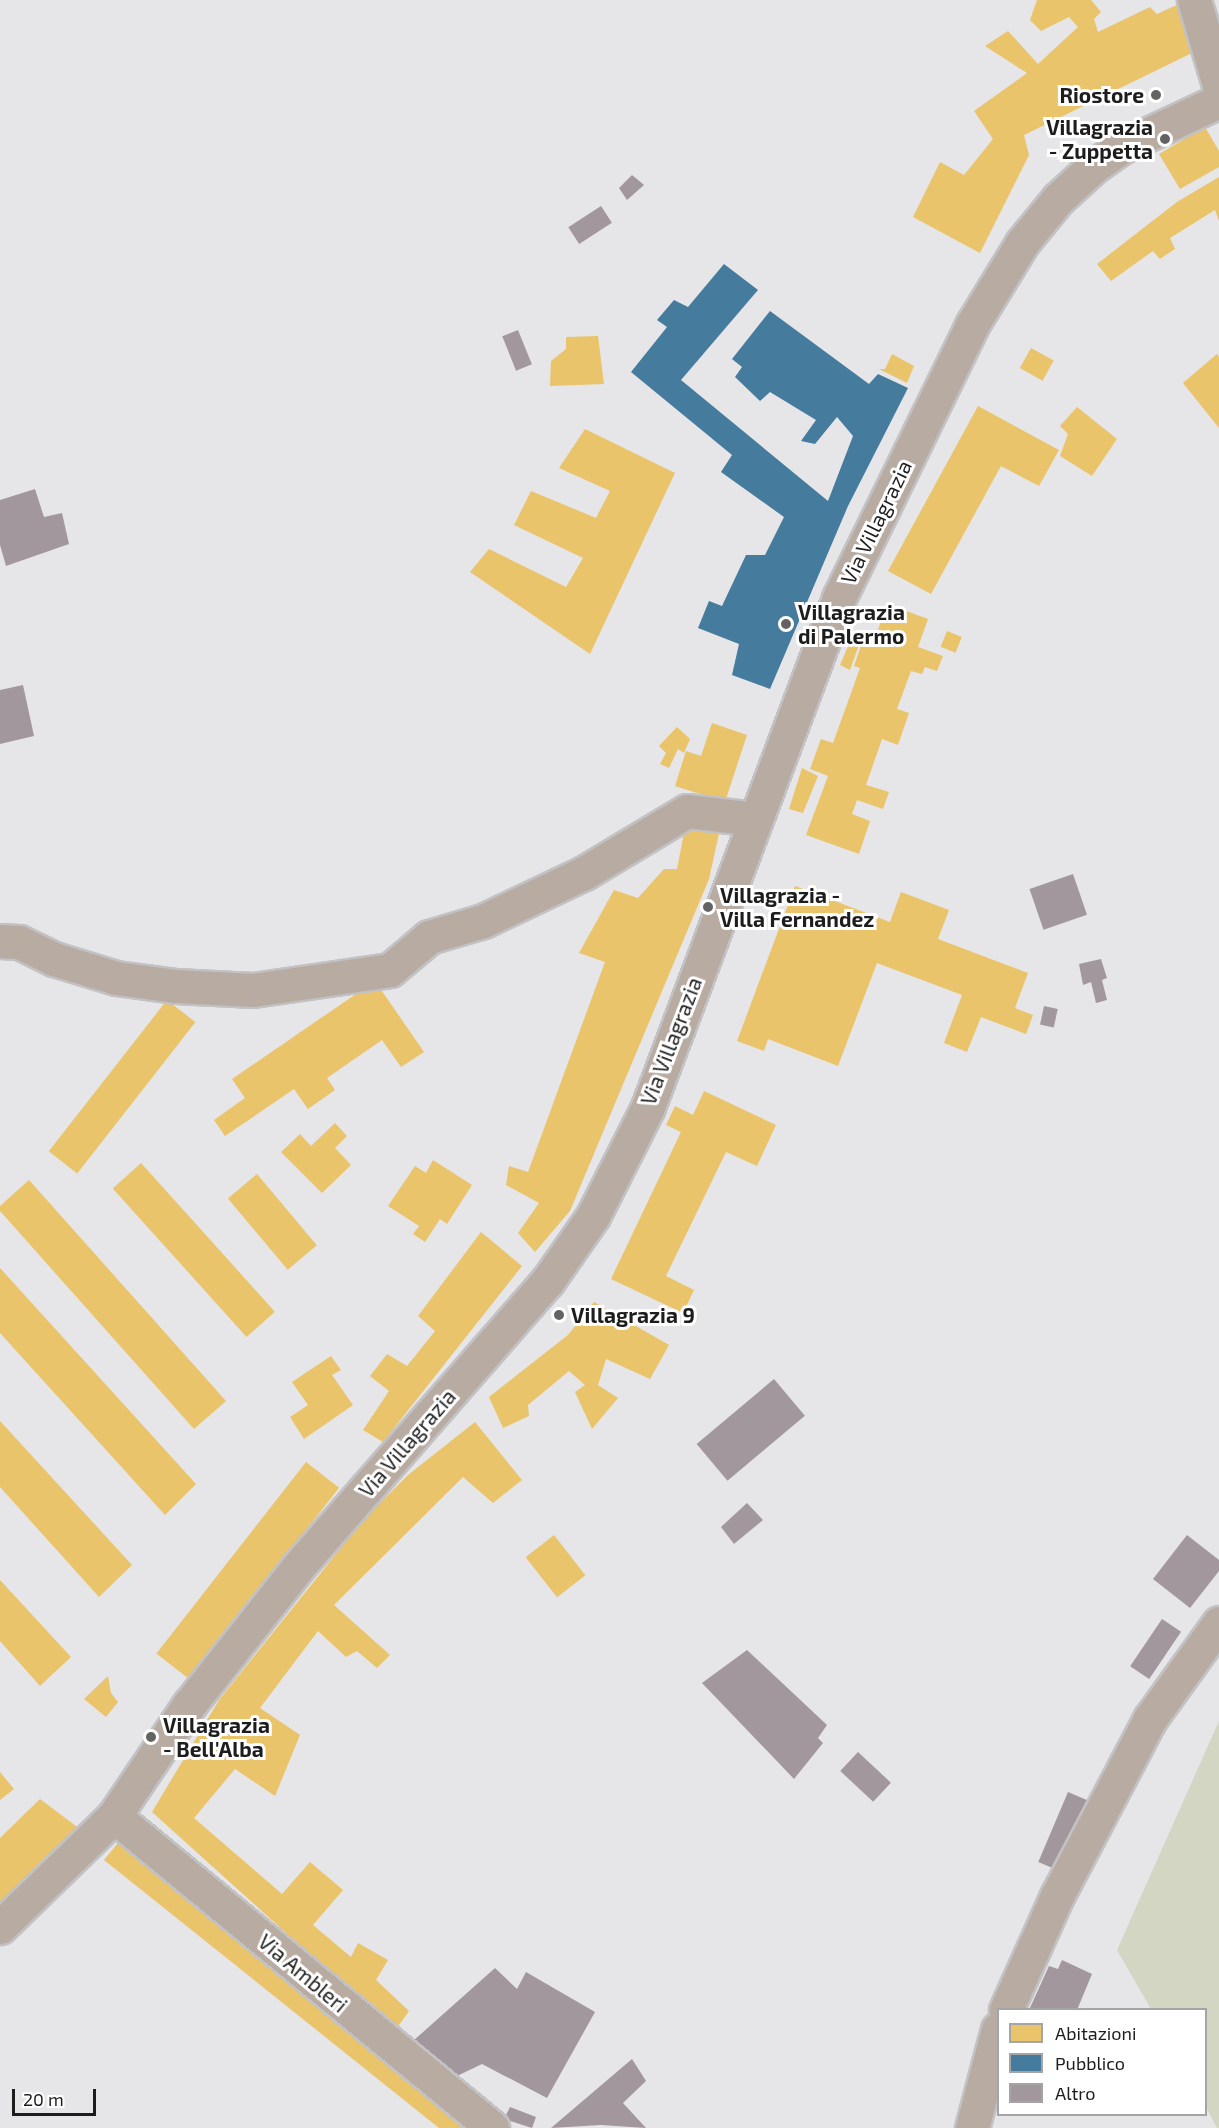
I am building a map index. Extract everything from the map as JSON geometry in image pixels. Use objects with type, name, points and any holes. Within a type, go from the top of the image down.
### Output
[{"type":"street","points":[[1194,0],[1219,85]]},
{"type":"street","name":"Via Villagrazia","points":[[0,1927],[114,1816],[189,1705],[291,1576],[540,1290],[593,1216],[648,1107],[754,819],[839,598],[972,325],[1022,243],[1058,199],[1093,166],[1123,146],[1219,101]]},
{"type":"street","points":[[0,940],[19,942],[54,959],[116,978],[176,986],[253,990],[390,970],[429,937],[483,921],[584,873],[687,811],[754,819]]},
{"type":"street","points":[[1007,2008],[1057,1896],[1150,1719],[1219,1623]]},
{"type":"street","name":"Via Ambleri","points":[[114,1816],[492,2128]]},
{"type":"street","points":[[972,2128],[997,2036]]},
{"type":"green space","points":[[1219,1721],[1219,2128],[1207,2109],[1207,2008],[1150,2008],[1117,1950]]},
{"type":"building: Abitazioni","points":[[1037,0],[1091,0],[1101,12],[1094,19],[1098,32],[1150,7],[1157,14],[1179,4],[1194,52],[1024,135],[1029,155],[980,253],[913,217],[940,162],[964,175],[993,139],[974,111],[1027,73],[985,46],[1008,31],[1038,64],[1078,27],[1069,17],[1041,31],[1030,20]]},
{"type":"building: Abitazioni","points":[[1205,127],[1219,151],[1219,167],[1180,189],[1159,154]]},
{"type":"building: Abitazioni","points":[[1219,177],[1219,221],[1215,210],[1170,238],[1175,249],[1160,259],[1153,251],[1111,281],[1097,264],[1177,202]]},
{"type":"building: Abitazioni","points":[[598,336],[604,384],[550,386],[551,361],[566,349],[566,337]]},
{"type":"building: Abitazioni","points":[[1031,348],[1054,361],[1043,381],[1020,368]]},
{"type":"building: Abitazioni","points":[[892,354],[914,366],[907,383],[879,369],[885,369]]},
{"type":"building: Abitazioni","points":[[1217,354],[1219,357],[1219,428],[1183,383]]},
{"type":"building: Abitazioni","points":[[978,406],[1059,450],[1039,486],[1001,466],[931,594],[888,571]]},
{"type":"building: Abitazioni","points":[[1077,407],[1117,439],[1092,476],[1060,456],[1068,434],[1060,426]]},
{"type":"building: Abitazioni","points":[[585,429],[675,473],[590,654],[470,572],[489,549],[566,587],[583,558],[514,525],[531,491],[596,518],[610,491],[559,468]]},
{"type":"building: Abitazioni","points":[[887,604],[928,619],[918,647],[943,656],[937,671],[925,667],[922,674],[911,671],[897,709],[909,713],[898,745],[882,739],[866,785],[889,792],[883,809],[857,800],[852,814],[870,821],[859,854],[806,835],[828,776],[810,769],[821,739],[833,743],[860,668],[854,666],[864,637],[874,641]]},
{"type":"building: Abitazioni","points":[[947,631],[962,637],[955,653],[941,647]]},
{"type":"building: Abitazioni","points":[[853,635],[861,639],[850,670],[840,665]]},
{"type":"building: Abitazioni","points":[[712,723],[747,735],[725,802],[675,786],[686,751],[701,756]]},
{"type":"building: Abitazioni","points":[[677,727],[690,739],[684,753],[678,749],[669,768],[660,764],[666,753],[659,746]]},
{"type":"building: Abitazioni","points":[[802,768],[818,776],[803,813],[789,809]]},
{"type":"building: Abitazioni","points":[[687,817],[722,820],[709,879],[570,1211],[535,1252],[518,1233],[539,1203],[506,1185],[509,1166],[528,1172],[605,962],[579,953],[614,890],[638,898],[664,869],[677,869]]},
{"type":"building: Abitazioni","points":[[795,886],[890,922],[901,892],[949,910],[938,939],[1028,973],[1015,1008],[1033,1015],[1026,1034],[981,1017],[967,1052],[944,1043],[962,995],[877,963],[838,1066],[768,1039],[764,1051],[737,1041]]},
{"type":"building: Abitazioni","points":[[375,981],[424,1052],[401,1067],[382,1040],[327,1078],[335,1090],[308,1109],[294,1089],[225,1136],[214,1120],[245,1098],[232,1079]]},
{"type":"building: Abitazioni","points":[[167,1000],[195,1022],[77,1173],[49,1151]]},
{"type":"building: Abitazioni","points":[[704,1091],[776,1125],[757,1166],[726,1152],[666,1276],[694,1290],[683,1313],[611,1279],[681,1132],[666,1125],[675,1106],[693,1115]]},
{"type":"building: Abitazioni","points":[[335,1123],[347,1136],[335,1148],[351,1165],[322,1193],[281,1152],[300,1134],[311,1146]]},
{"type":"building: Abitazioni","points":[[433,1160],[472,1185],[447,1224],[440,1219],[425,1242],[413,1234],[419,1226],[388,1206],[415,1166],[426,1173]]},
{"type":"building: Abitazioni","points":[[141,1163],[275,1312],[247,1337],[113,1188]]},
{"type":"building: Abitazioni","points":[[257,1174],[317,1245],[288,1270],[228,1198]]},
{"type":"building: Abitazioni","points":[[29,1180],[226,1401],[194,1429],[0,1211],[0,1206]]},
{"type":"building: Abitazioni","points":[[481,1232],[522,1266],[383,1442],[363,1430],[389,1391],[370,1376],[387,1354],[407,1366],[435,1331],[418,1316]]},
{"type":"building: Abitazioni","points":[[0,1268],[196,1484],[165,1515],[0,1333]]},
{"type":"building: Abitazioni","points":[[594,1302],[669,1345],[650,1379],[606,1359],[598,1385],[618,1398],[592,1429],[575,1392],[585,1385],[569,1371],[528,1405],[529,1416],[503,1428],[489,1397],[568,1335]]},
{"type":"building: Abitazioni","points":[[331,1356],[341,1370],[332,1375],[353,1405],[304,1439],[290,1417],[308,1405],[292,1382]]},
{"type":"building: Abitazioni","points":[[0,1421],[132,1565],[99,1597],[0,1487]]},
{"type":"building: Abitazioni","points":[[475,1422],[522,1480],[493,1503],[463,1477],[334,1605],[390,1655],[377,1668],[357,1651],[346,1657],[318,1631],[260,1708],[300,1735],[275,1796],[235,1769],[194,1818],[282,1894],[310,1862],[343,1890],[313,1925],[351,1957],[358,1943],[388,1960],[376,1980],[409,2011],[395,2031],[152,1812],[219,1700],[364,1519],[408,1475]]},
{"type":"building: Abitazioni","points":[[306,1462],[339,1488],[189,1679],[156,1653]]},
{"type":"building: Abitazioni","points":[[554,1535],[585,1575],[557,1597],[526,1557]]},
{"type":"building: Abitazioni","points":[[0,1580],[71,1657],[40,1686],[0,1641]]},
{"type":"building: Abitazioni","points":[[108,1676],[111,1693],[118,1702],[106,1717],[84,1699]]},
{"type":"building: Abitazioni","points":[[0,1772],[14,1789],[0,1800]]},
{"type":"building: Abitazioni","points":[[40,1799],[80,1829],[0,1906],[0,1838]]},
{"type":"building: Abitazioni","points":[[122,1838],[474,2128],[439,2128],[104,1860]]},
{"type":"building: Pubblico","points":[[724,264],[758,290],[681,380],[828,501],[853,436],[837,417],[815,444],[801,441],[816,420],[770,392],[760,401],[735,377],[742,367],[732,359],[770,311],[869,384],[878,374],[908,388],[848,506],[770,689],[732,675],[739,644],[698,628],[709,601],[722,606],[746,555],[765,555],[784,517],[721,472],[732,455],[631,372],[667,327],[657,320],[674,300],[688,307]]},
{"type":"building: Altro","points":[[632,175],[644,185],[627,200],[619,188]]},
{"type":"building: Altro","points":[[601,206],[612,223],[579,244],[568,227]]},
{"type":"building: Altro","points":[[518,330],[532,364],[516,371],[502,336]]},
{"type":"building: Altro","points":[[35,489],[44,517],[62,513],[69,544],[6,566],[0,545],[0,500]]},
{"type":"building: Altro","points":[[23,685],[34,736],[0,744],[0,690]]},
{"type":"building: Altro","points":[[1073,874],[1087,915],[1044,930],[1030,889]]},
{"type":"building: Altro","points":[[1101,959],[1107,978],[1102,980],[1107,1000],[1096,1003],[1091,982],[1083,985],[1079,964]]},
{"type":"building: Altro","points":[[1044,1006],[1058,1009],[1054,1027],[1040,1025]]},
{"type":"building: Altro","points":[[774,1379],[805,1416],[727,1481],[697,1444]]},
{"type":"building: Altro","points":[[747,1503],[763,1520],[734,1544],[721,1527]]},
{"type":"building: Altro","points":[[1187,1535],[1219,1560],[1219,1571],[1190,1608],[1153,1579]]},
{"type":"building: Altro","points":[[1162,1619],[1181,1632],[1149,1679],[1130,1666]]},
{"type":"building: Altro","points":[[747,1650],[827,1725],[818,1738],[823,1743],[794,1779],[702,1683]]},
{"type":"building: Altro","points":[[858,1752],[891,1783],[873,1802],[840,1771]]},
{"type":"building: Altro","points":[[1068,1792],[1089,1801],[1059,1871],[1038,1862]]},
{"type":"building: Altro","points":[[1062,1960],[1092,1974],[1078,2008],[1030,2008],[1049,1966],[1058,1969]]},
{"type":"building: Altro","points":[[495,1968],[517,1989],[526,1972],[595,2012],[547,2098],[482,2064],[455,2077],[413,2041]]},
{"type":"building: Altro","points":[[632,2059],[646,2081],[623,2103],[646,2128],[601,2125],[551,2128]]},
{"type":"building: Altro","points":[[510,2107],[536,2117],[532,2128],[504,2119]]},
{"type":"place","name":"Riostore","points":[[1156,95]]},
{"type":"place","name":"Villagrazia - Zuppetta","points":[[1165,139]]},
{"type":"place","name":"Villagrazia di Palermo","points":[[786,624]]},
{"type":"place","name":"Villagrazia - Villa Fernandez","points":[[708,907]]},
{"type":"place","name":"Villagrazia 9","points":[[559,1315]]},
{"type":"place","name":"Villagrazia - Bell'Alba","points":[[151,1737]]}]
